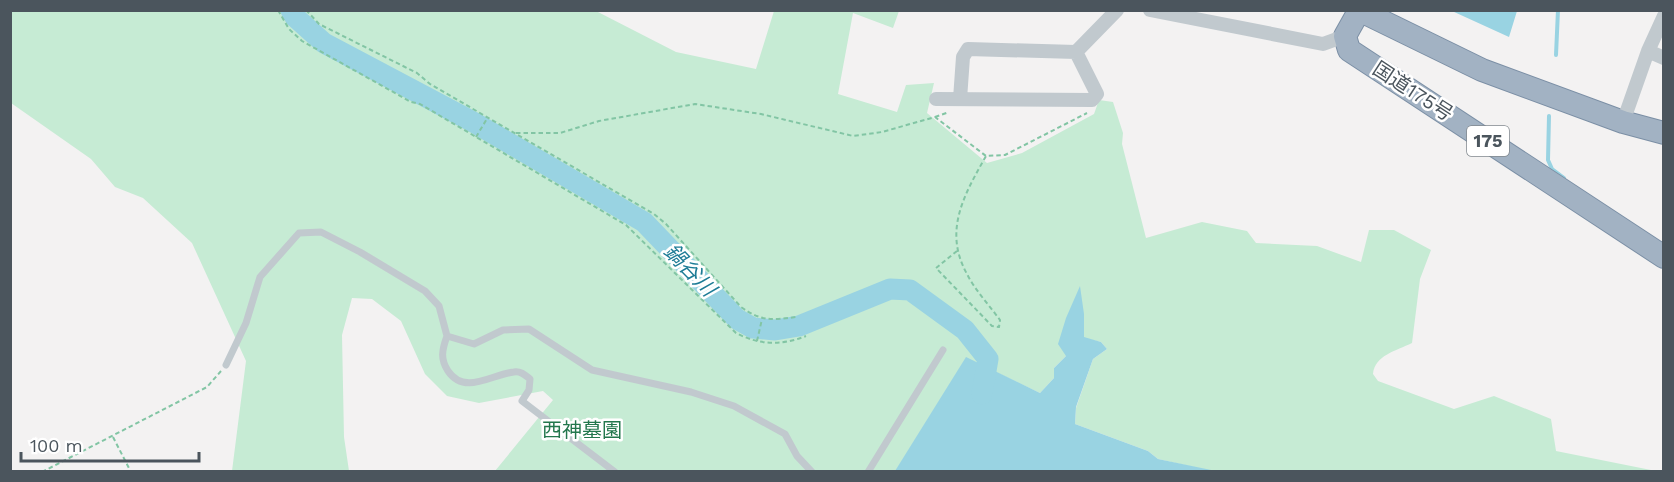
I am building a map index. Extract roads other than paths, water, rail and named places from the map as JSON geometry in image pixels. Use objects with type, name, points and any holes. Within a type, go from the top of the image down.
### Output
[{"type":"highway","points":[[1345,36],[1359,11],[1482,70],[1623,122],[1664,133]]},
{"type":"highway","name":"国道175号","points":[[1345,36],[1349,50],[1664,257]]},
{"type":"street","points":[[960,99],[963,57],[968,49],[1076,52],[1117,10]]},
{"type":"street","points":[[1150,10],[1323,44],[1345,36]]},
{"type":"street","points":[[1623,122],[1648,51],[1664,16]]},
{"type":"street","points":[[1648,51],[1664,58]]},
{"type":"street","points":[[936,99],[1092,100],[1096,94],[1076,52]]},
{"type":"lane","points":[[226,365],[246,323],[260,277],[298,233],[321,232],[425,291],[440,306],[447,336],[441,351],[443,363],[451,375],[462,382],[476,383],[514,372],[523,373],[530,379],[529,390],[522,401],[615,471]]},
{"type":"lane","points":[[447,336],[474,344],[503,330],[529,329],[592,370],[691,392],[734,406],[785,434],[797,456],[812,471]]},
{"type":"lane","points":[[868,471],[943,350]]},
{"type":"water","points":[[1452,11],[1517,11],[1509,37]]},
{"type":"water","points":[[1080,286],[1084,337],[1101,342],[1107,349],[1093,359],[1076,407],[1075,424],[1148,451],[1158,459],[1216,471],[895,471],[966,357],[1040,393],[1054,378],[1054,368],[1066,356],[1058,344]]},
{"type":"waterway","name":"鍋谷川","points":[[291,10],[295,17],[324,43],[475,123],[644,222],[737,319],[753,328],[775,330],[799,326],[890,289],[910,290],[965,330],[988,359],[982,394]]},
{"type":"waterway","points":[[1556,55],[1558,10]]},
{"type":"waterway","points":[[1549,116],[1548,160],[1552,169],[1564,178]]},
{"type":"park label","name":"西神墓園","points":[[582,430]]}]
